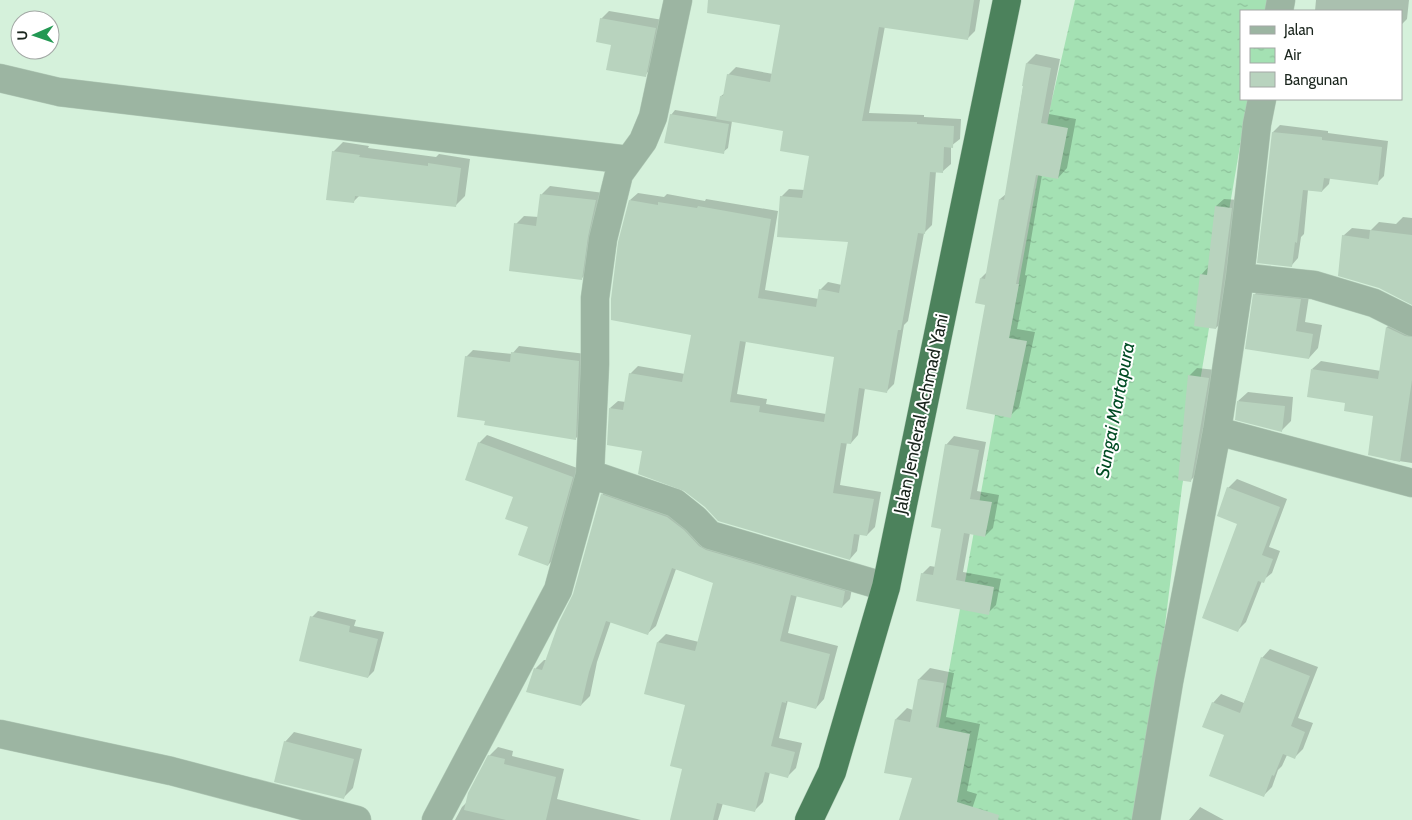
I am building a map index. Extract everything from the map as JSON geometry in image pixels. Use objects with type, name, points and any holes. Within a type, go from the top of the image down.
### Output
[{"type":"highway","name":"Jalan Jenderal Achmad Yani","points":[[809,820],[832,772],[886,587],[1006,0]]},
{"type":"street","points":[[436,820],[558,590],[590,474],[595,364],[595,298],[606,230],[619,174],[643,141],[653,118],[678,0]]},
{"type":"street","points":[[0,78],[59,92],[629,160]]},
{"type":"street","points":[[1146,820],[1171,672],[1217,431],[1240,277],[1257,124],[1262,100]]},
{"type":"street","points":[[1240,277],[1314,285],[1374,303],[1412,322]]},
{"type":"street","points":[[1217,431],[1412,483]]},
{"type":"street","points":[[590,474],[675,503],[696,519],[710,535],[886,587]]},
{"type":"street","points":[[0,734],[172,772],[358,820]]},
{"type":"water","name":"Sungai Martapura","points":[[1075,0],[1268,0],[1266,10],[1240,10],[1240,100],[1248,100],[1182,487],[1141,820],[922,820],[1051,104]]},
{"type":"building","points":[[708,0],[974,0],[968,40],[879,27],[862,121],[917,122],[917,124],[954,126],[953,148],[944,147],[943,173],[930,172],[925,234],[918,233],[901,330],[898,330],[887,393],[859,388],[851,444],[841,443],[833,493],[874,499],[867,536],[854,534],[850,560],[718,521],[705,507],[684,491],[638,474],[642,451],[607,445],[609,408],[623,410],[629,373],[682,382],[691,335],[611,320],[611,299],[618,242],[629,200],[658,205],[658,202],[697,208],[698,206],[771,219],[758,298],[816,307],[819,289],[839,293],[848,242],[777,237],[780,196],[802,198],[809,156],[780,151],[783,131],[716,119],[720,96],[723,96],[727,74],[770,82],[780,25],[707,13]],"holes":[[[740,341],[834,357],[824,422],[759,412],[760,406],[730,402]]]},
{"type":"building","points":[[600,18],[656,28],[646,77],[606,70],[611,45],[596,42]]},
{"type":"building","points":[[1026,63],[1051,68],[1041,123],[1068,128],[1058,179],[1036,175],[1016,284],[1019,284],[1009,338],[1027,341],[1011,418],[966,409],[985,305],[975,303],[980,278],[985,279],[999,199],[1004,200]]},
{"type":"building","points":[[670,114],[729,124],[724,154],[664,143]]},
{"type":"building","points":[[1272,132],[1322,137],[1322,140],[1382,147],[1378,185],[1324,178],[1322,192],[1303,190],[1297,243],[1295,242],[1292,267],[1257,263]]},
{"type":"building","points":[[332,151],[360,155],[359,157],[428,166],[428,163],[461,168],[456,207],[355,196],[354,203],[326,200]]},
{"type":"building","points":[[540,194],[596,200],[588,237],[582,280],[509,271],[514,223],[536,226]]},
{"type":"building","points":[[1215,206],[1232,208],[1216,329],[1194,326],[1200,274],[1207,275]]},
{"type":"building","points":[[1370,230],[1412,235],[1412,305],[1379,288],[1338,276],[1342,235],[1369,239]]},
{"type":"building","points":[[1253,294],[1301,299],[1296,331],[1313,334],[1309,359],[1245,349]]},
{"type":"building","points":[[1386,327],[1405,336],[1412,337],[1412,380],[1400,462],[1368,455],[1373,416],[1344,411],[1345,403],[1307,397],[1311,369],[1378,379]]},
{"type":"building","points":[[511,352],[579,361],[576,440],[484,425],[485,421],[457,417],[465,356],[510,362]]},
{"type":"building","points":[[1188,375],[1209,378],[1191,482],[1178,480]]},
{"type":"building","points":[[1237,401],[1285,406],[1282,432],[1235,420]]},
{"type":"building","points":[[478,442],[573,477],[548,566],[518,555],[528,527],[505,519],[513,497],[465,480]]},
{"type":"building","points":[[945,444],[979,450],[970,499],[992,502],[985,537],[964,533],[956,580],[994,587],[989,615],[916,601],[921,573],[933,575],[941,529],[931,527]]},
{"type":"building","points":[[1227,487],[1280,507],[1262,555],[1273,559],[1264,583],[1258,581],[1238,632],[1202,618],[1237,524],[1217,516]]},
{"type":"building","points":[[601,494],[667,517],[706,550],[845,591],[842,608],[791,595],[780,641],[830,654],[816,709],[786,701],[786,703],[782,702],[771,746],[795,752],[788,778],[765,772],[755,812],[717,803],[713,820],[670,820],[682,769],[670,766],[685,705],[644,694],[657,642],[695,651],[713,583],[672,568],[648,635],[606,621],[589,672],[581,706],[526,692],[534,668],[542,670],[559,622],[573,594]]},
{"type":"building","points":[[310,616],[350,626],[349,632],[378,639],[368,678],[299,661]]},
{"type":"building","points":[[1261,657],[1310,676],[1291,726],[1305,732],[1295,759],[1283,754],[1274,776],[1272,775],[1264,797],[1209,776],[1224,735],[1202,727],[1212,702],[1240,713]]},
{"type":"building","points":[[918,679],[944,683],[936,727],[970,734],[957,802],[999,815],[998,820],[899,820],[912,778],[884,773],[895,719],[910,722]]},
{"type":"building","points":[[284,741],[354,759],[344,799],[274,782]]},
{"type":"building","points":[[488,755],[505,759],[504,764],[556,777],[546,820],[506,820],[464,810],[468,793]]}]
